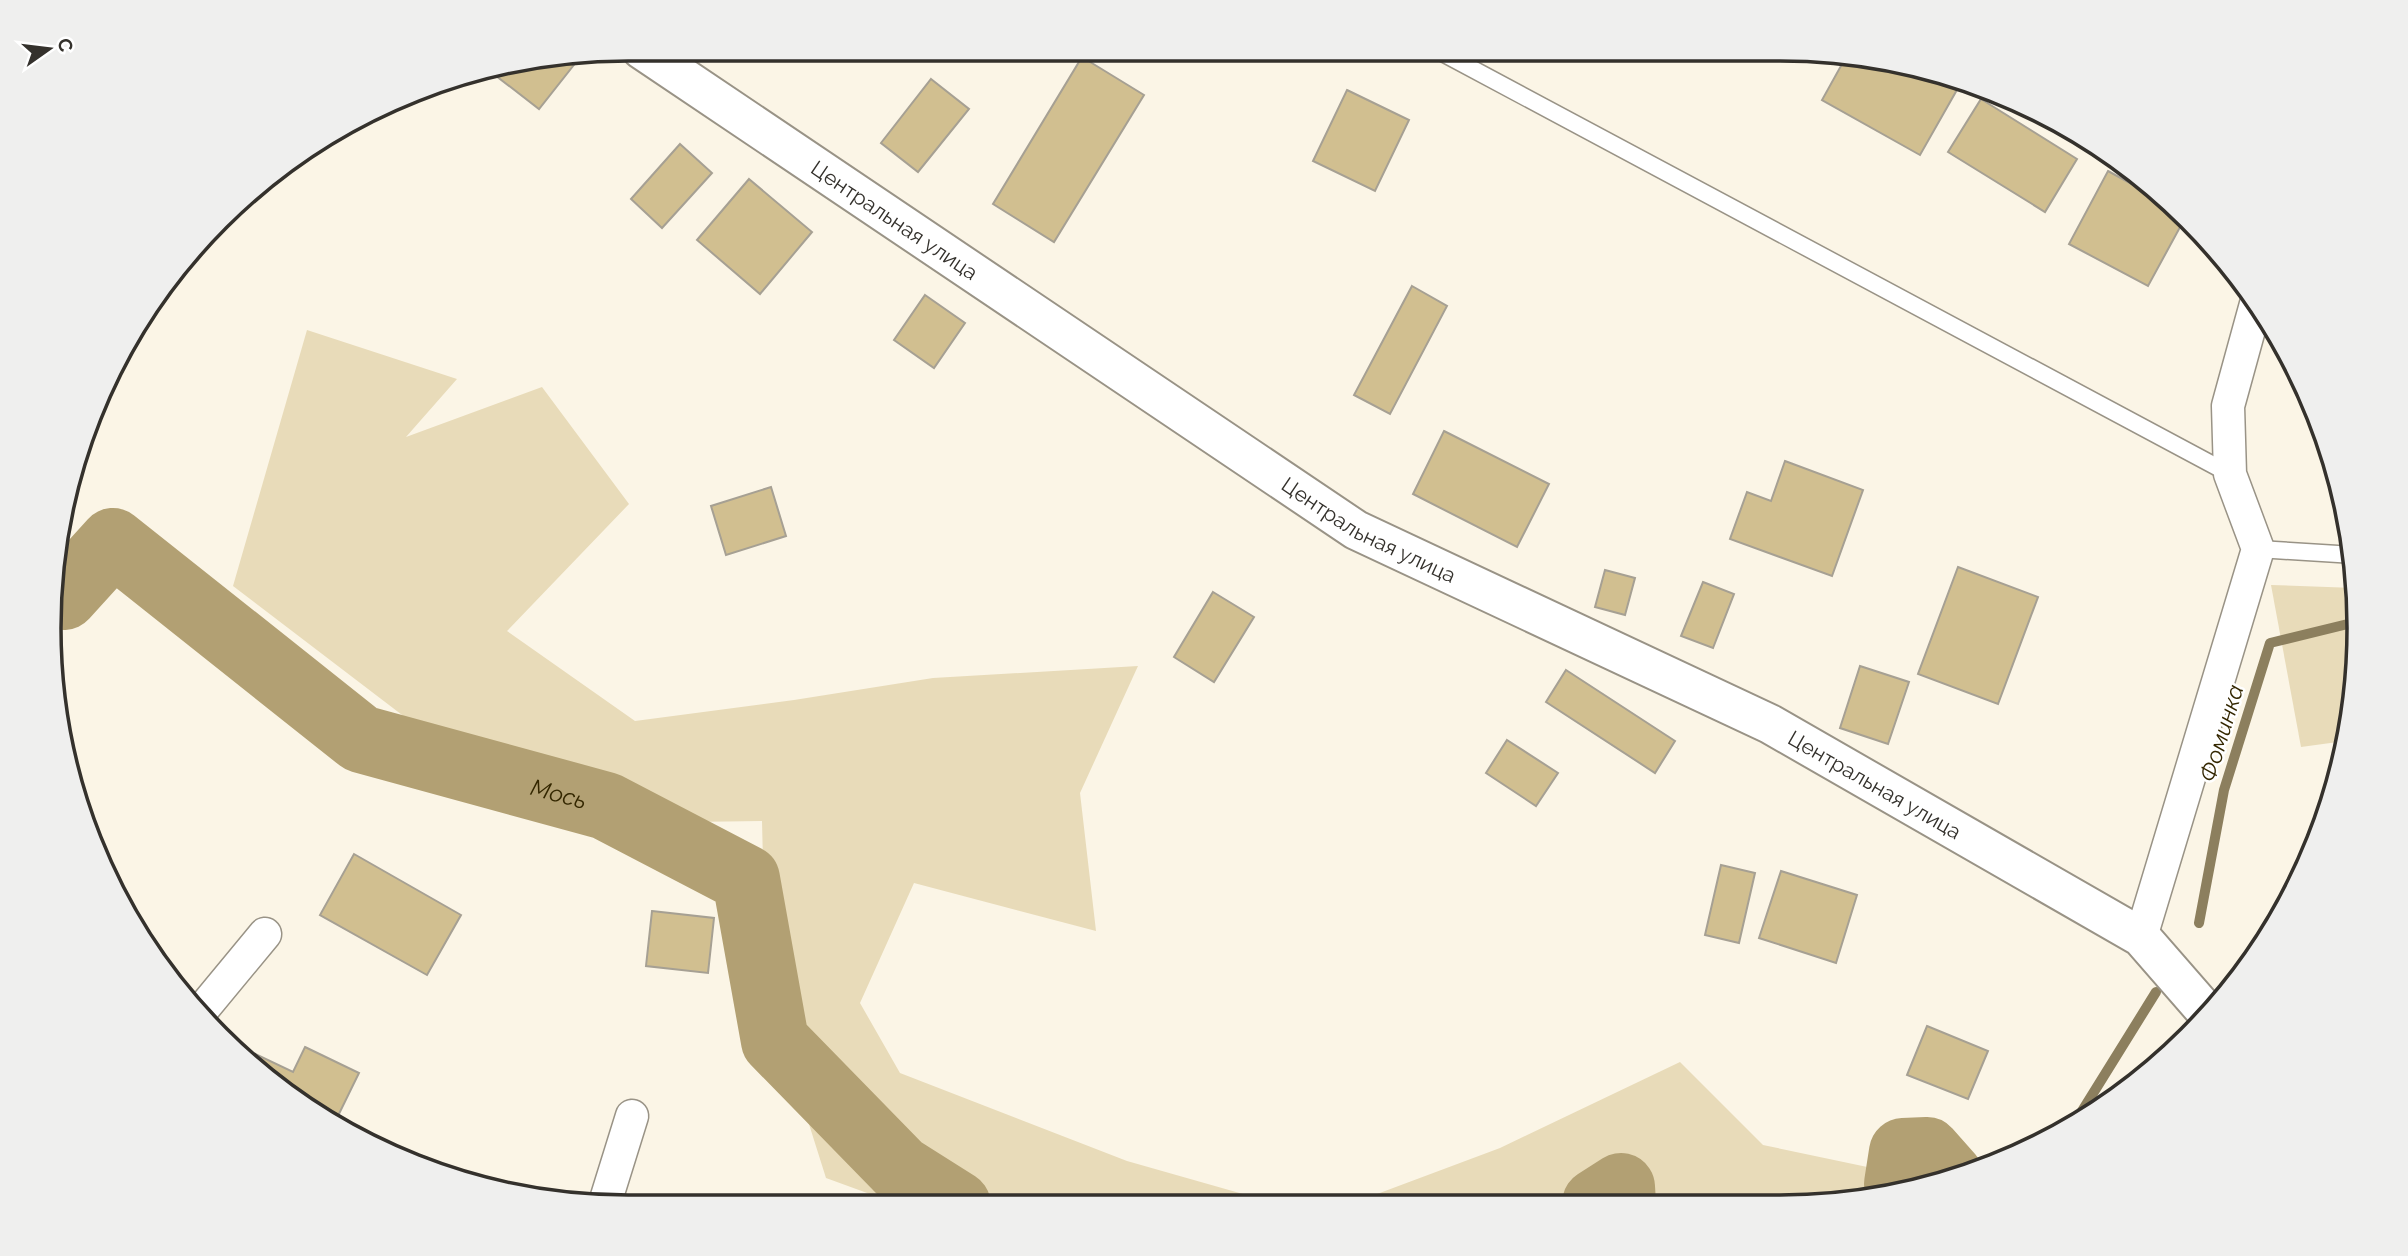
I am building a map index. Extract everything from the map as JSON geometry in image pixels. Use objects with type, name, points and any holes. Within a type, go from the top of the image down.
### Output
[{"type":"street","name":"Центральная улица","points":[[659,61],[1356,530],[1770,724],[2141,937],[2202,1007]]},
{"type":"street","points":[[2141,937],[2258,549],[2230,474],[2228,406],[2253,316]]},
{"type":"street","points":[[206,1006],[265,934]]},
{"type":"street","points":[[608,1194],[632,1116]]},
{"type":"lane","points":[[1458,61],[2230,474]]},
{"type":"lane","points":[[2258,549],[2342,554]]},
{"type":"shaded area","points":[[307,330],[457,379],[406,437],[542,387],[629,504],[507,631],[635,721],[933,678],[1138,666],[1080,793],[1096,931],[914,883],[860,1003],[900,1073],[1127,1161],[1246,1195],[873,1195],[826,1178],[766,988],[762,821],[545,824],[233,586]]},
{"type":"shaded area","points":[[2271,585],[2346,588],[2346,665],[2335,742],[2301,747]]},
{"type":"shaded area","points":[[1680,1062],[1763,1145],[1917,1177],[1891,1184],[1817,1194],[1374,1195],[1500,1148]]},
{"type":"building","points":[[1080,61],[1089,61],[1144,95],[1054,242],[993,204]]},
{"type":"building","points":[[575,64],[539,109],[497,77]]},
{"type":"building","points":[[1842,65],[1891,72],[1957,90],[1920,155],[1822,100]]},
{"type":"building","points":[[931,79],[969,109],[918,172],[881,143]]},
{"type":"building","points":[[1347,90],[1409,120],[1375,191],[1313,161]]},
{"type":"building","points":[[1981,99],[2077,159],[2045,212],[1948,152]]},
{"type":"building","points":[[680,144],[712,173],[662,228],[631,199]]},
{"type":"building","points":[[2108,171],[2133,185],[2180,226],[2148,286],[2069,244]]},
{"type":"building","points":[[749,179],[812,232],[760,294],[697,240]]},
{"type":"building","points":[[1412,286],[1447,306],[1390,414],[1354,395]]},
{"type":"building","points":[[925,295],[965,323],[934,368],[894,340]]},
{"type":"building","points":[[1444,431],[1549,484],[1517,547],[1413,494]]},
{"type":"building","points":[[1785,461],[1863,490],[1832,576],[1730,539],[1747,492],[1771,501]]},
{"type":"building","points":[[771,487],[786,536],[726,555],[711,506]]},
{"type":"building","points":[[1958,567],[2038,597],[1998,704],[1918,674]]},
{"type":"building","points":[[1605,570],[1635,578],[1625,615],[1595,607]]},
{"type":"building","points":[[1703,582],[1734,594],[1713,648],[1681,636]]},
{"type":"building","points":[[1213,592],[1254,617],[1214,682],[1174,657]]},
{"type":"building","points":[[1860,666],[1909,682],[1888,744],[1840,728]]},
{"type":"building","points":[[1566,670],[1675,741],[1655,773],[1546,702]]},
{"type":"building","points":[[1507,740],[1558,773],[1536,806],[1486,773]]},
{"type":"building","points":[[354,854],[461,915],[427,975],[320,915]]},
{"type":"building","points":[[1721,865],[1755,873],[1739,943],[1705,935]]},
{"type":"building","points":[[1781,871],[1857,895],[1836,963],[1759,938]]},
{"type":"building","points":[[652,911],[714,918],[708,973],[646,966]]},
{"type":"building","points":[[1927,1026],[1988,1051],[1968,1099],[1907,1075]]},
{"type":"building","points":[[305,1047],[359,1073],[338,1115],[283,1078],[252,1053],[293,1072]]},
{"type":"waterway","name":"Мось","points":[[64,596],[113,542],[361,739],[606,806],[746,879],[775,1041],[900,1169],[941,1195]]},
{"type":"waterway","name":"Фоминка","points":[[2199,923],[2224,790],[2270,643],[2347,624]]},
{"type":"waterway","name":"Фоминка","points":[[2086,1105],[2156,992]]},
{"type":"waterway","name":"Мось","points":[[1898,1182],[1903,1152],[1927,1151],[1944,1170]]},
{"type":"waterway","name":"Мось","points":[[1608,1195],[1621,1187],[1622,1195]]}]
